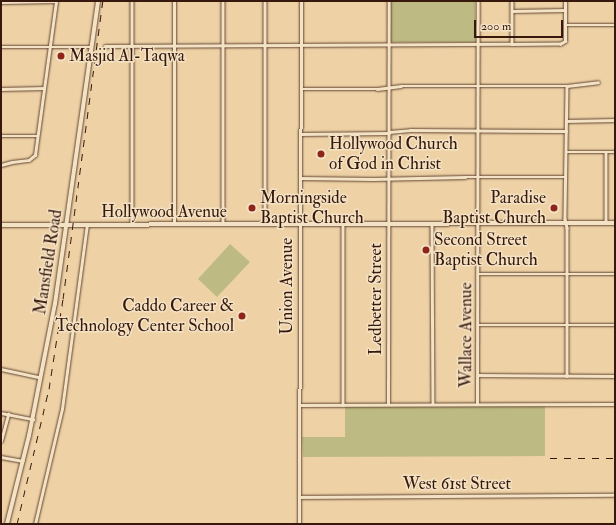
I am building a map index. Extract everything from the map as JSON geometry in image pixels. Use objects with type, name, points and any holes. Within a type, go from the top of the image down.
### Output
[{"type":"main road","name":"Mansfield Road","points":[[7,524],[33,419],[41,377],[67,225],[98,1]]},
{"type":"main road","name":"Hollywood Avenue","points":[[1,226],[615,223]]},
{"type":"street","points":[[1,2],[56,1],[33,158],[1,165]]},
{"type":"street","points":[[132,1],[132,225]]},
{"type":"street","points":[[174,1],[174,225]]},
{"type":"street","points":[[223,1],[223,225]]},
{"type":"street","points":[[265,1],[265,225]]},
{"type":"street","name":"Union Avenue","points":[[299,524],[301,1]]},
{"type":"street","name":"Ledbetter Street","points":[[388,404],[387,224],[389,178],[389,1]]},
{"type":"street","name":"Wallace Avenue","points":[[477,404],[478,1]]},
{"type":"street","points":[[512,1],[512,44]]},
{"type":"street","points":[[105,46],[560,44],[564,42],[565,1]]},
{"type":"street","points":[[512,11],[565,10]]},
{"type":"street","points":[[565,26],[615,25]]},
{"type":"street","points":[[1,46],[92,47]]},
{"type":"street","points":[[301,89],[389,88],[401,86],[567,86],[598,82]]},
{"type":"street","points":[[567,86],[565,224],[567,228],[567,376]]},
{"type":"street","points":[[1,89],[44,88]]},
{"type":"street","points":[[566,121],[615,120]]},
{"type":"street","points":[[301,134],[389,133],[403,130],[566,131]]},
{"type":"street","points":[[1,136],[37,136]]},
{"type":"street","points":[[567,152],[615,152]]},
{"type":"street","points":[[606,152],[606,223]]},
{"type":"street","points":[[300,178],[566,177]]},
{"type":"street","points":[[343,224],[343,405]]},
{"type":"street","points":[[432,224],[433,404]]},
{"type":"street","points":[[35,524],[62,409],[88,225]]},
{"type":"street","points":[[478,274],[615,274]]},
{"type":"street","points":[[478,325],[615,325]]},
{"type":"street","points":[[1,369],[41,377]]},
{"type":"street","points":[[478,375],[615,376]]},
{"type":"street","points":[[300,405],[615,404]]},
{"type":"street","points":[[1,413],[33,419]]},
{"type":"street","points":[[1,441],[8,414]]},
{"type":"street","points":[[1,457],[23,462]]},
{"type":"street","name":"West 61st Street","points":[[299,497],[615,495]]},
{"type":"shaded area","points":[[390,1],[475,1],[475,42],[390,42]]},
{"type":"shaded area","points":[[230,244],[250,262],[217,297],[198,279]]},
{"type":"shaded area","points":[[345,406],[545,406],[545,456],[303,457],[302,437],[345,437]]},
{"type":"railway","points":[[17,524],[49,389],[63,299],[103,1]]},
{"type":"railway","points":[[550,458],[615,458]]},
{"type":"place","name":"Masjid Al-Taqwa","points":[[61,56]]},
{"type":"place","name":"Hollywood Church of God in Christ","points":[[321,154]]},
{"type":"place","name":"Morningside Baptist Church","points":[[252,208]]},
{"type":"place","name":"Paradise Baptist Church","points":[[554,208]]},
{"type":"place","name":"Second Street Baptist Church","points":[[426,250]]},
{"type":"place","name":"Caddo Career & Technology Center School","points":[[242,316]]}]
